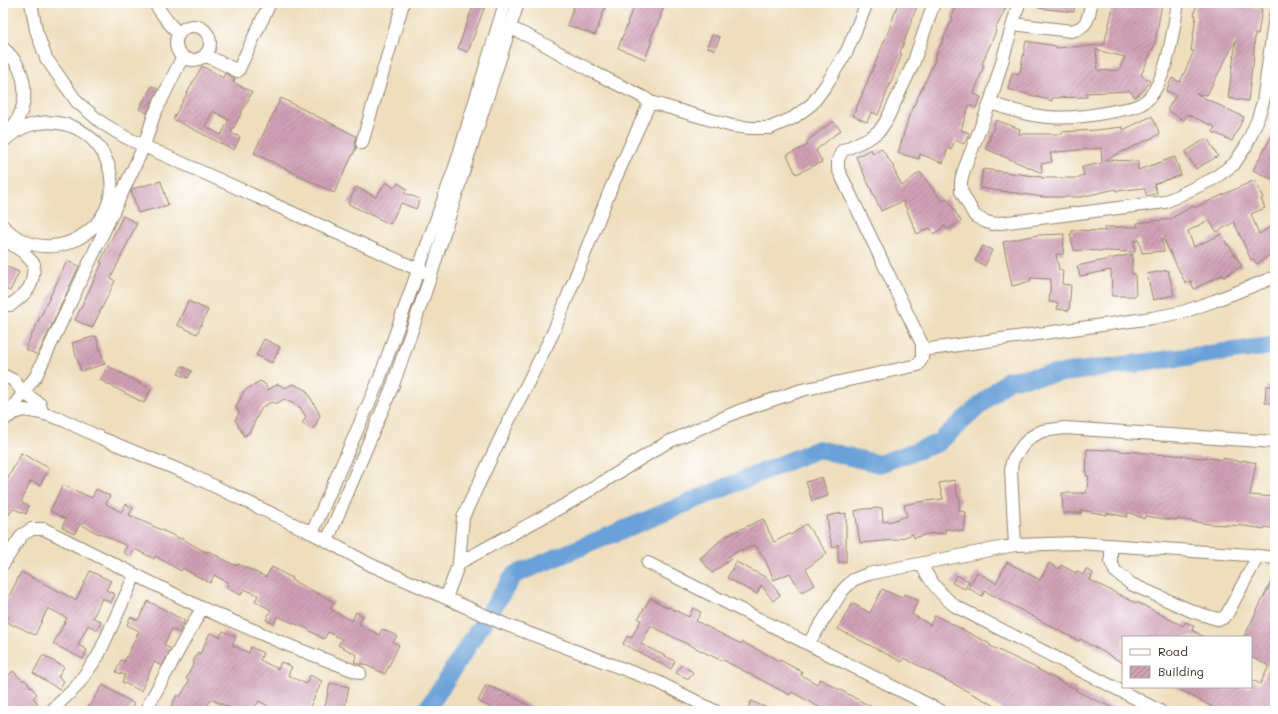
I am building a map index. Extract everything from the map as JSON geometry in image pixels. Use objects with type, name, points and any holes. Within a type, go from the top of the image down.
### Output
[{"type":"street","points":[[31,3],[36,30],[46,58],[77,102],[102,123],[125,137],[144,146],[431,275]]},
{"type":"street","points":[[153,3],[179,34]]},
{"type":"street","points":[[205,55],[238,71],[270,3]]},
{"type":"street","points":[[362,143],[403,3]]},
{"type":"street","points":[[312,533],[379,380],[456,164],[505,3]]},
{"type":"street","points":[[326,541],[394,385],[431,275],[518,3]]},
{"type":"street","points":[[499,21],[650,102],[732,126],[745,128],[770,128],[793,118],[812,104],[826,85],[847,51],[867,3]]},
{"type":"street","points":[[459,563],[574,500],[666,443],[739,411],[802,390],[918,365],[922,358],[922,344],[838,169],[838,160],[842,151],[871,137],[880,130],[886,121],[913,64],[934,3]]},
{"type":"street","points":[[1019,3],[990,103],[961,181],[961,191],[976,216],[993,224],[1165,202],[1218,176],[1234,164],[1246,146],[1257,121],[1263,102],[1275,16]]},
{"type":"street","points":[[1013,24],[1070,31],[1077,30],[1082,28],[1085,23],[1089,14],[1091,3]]},
{"type":"street","points":[[990,103],[1019,112],[1048,117],[1070,117],[1098,114],[1131,108],[1141,104],[1148,99],[1159,82],[1171,41],[1178,3]]},
{"type":"street","points":[[192,26],[202,28],[209,36],[210,41],[208,51],[205,55],[196,59],[183,56],[177,43],[179,34],[187,27],[192,26]]},
{"type":"street","points":[[3,48],[17,64],[24,82],[25,91],[23,106],[18,119],[3,138]]},
{"type":"street","points":[[6,417],[36,376],[144,146],[154,115],[183,56]]},
{"type":"street","points":[[446,598],[459,563],[463,517],[509,420],[553,334],[612,188],[650,102]]},
{"type":"street","points":[[3,142],[14,133],[32,124],[52,122],[72,127],[90,138],[103,154],[107,163],[111,183],[108,203],[99,221],[92,229],[75,240],[56,246],[45,246],[16,237],[3,226]]},
{"type":"street","points":[[3,238],[23,252],[34,264],[33,280],[26,294],[11,305],[3,304]]},
{"type":"street","points":[[923,350],[1152,318],[1183,312],[1275,276]]},
{"type":"street","points":[[3,375],[13,380],[24,393],[40,404],[42,413]]},
{"type":"street","points":[[6,417],[24,410],[42,413],[61,419],[101,438],[191,475],[312,533],[371,565],[493,620],[658,682],[708,709]]},
{"type":"street","points":[[1015,545],[1011,471],[1012,462],[1023,445],[1042,431],[1065,428],[1275,442]]},
{"type":"street","points":[[3,564],[22,535],[32,529],[44,529],[202,608],[290,646],[360,673]]},
{"type":"street","points":[[808,644],[843,590],[853,580],[868,574],[1015,545],[1079,543],[1275,558]]},
{"type":"street","points":[[1111,545],[1111,562],[1115,571],[1131,584],[1194,612],[1217,619],[1222,618],[1227,614],[1258,556]]},
{"type":"street","points":[[648,563],[941,711]]},
{"type":"street","points":[[920,564],[930,581],[941,594],[955,606],[1160,711]]},
{"type":"street","points":[[51,711],[76,686],[98,656],[135,575]]},
{"type":"street","points":[[149,704],[202,608]]},
{"type":"building","points":[[474,3],[486,3],[468,52],[458,48]]},
{"type":"building","points":[[575,3],[600,3],[606,5],[595,35],[567,25]]},
{"type":"building","points":[[636,3],[666,3],[650,40],[652,41],[645,59],[618,48],[628,23],[627,22]]},
{"type":"building","points":[[898,3],[918,3],[900,53],[902,54],[878,115],[871,112],[867,122],[853,116],[889,30]]},
{"type":"building","points":[[956,3],[1008,3],[995,30],[996,31],[982,64],[984,65],[974,94],[981,97],[976,108],[969,105],[961,130],[969,133],[964,144],[955,140],[951,150],[948,148],[943,163],[920,154],[919,159],[898,153],[909,116],[953,18],[951,17]]},
{"type":"building","points":[[1038,3],[1075,3],[1074,12],[1038,8]]},
{"type":"building","points":[[1114,3],[1162,3],[1155,44],[1141,75],[1150,81],[1143,91],[1135,97],[1130,91],[1086,93],[1087,97],[1052,98],[1052,101],[1008,89],[1012,73],[1019,75],[1026,41],[1056,46],[1056,48],[1104,45]],"holes":[[[1096,50],[1125,57],[1119,70],[1098,71]]]},
{"type":"building","points":[[1197,3],[1227,3],[1262,9],[1258,34],[1255,34],[1253,67],[1248,101],[1228,98],[1236,40],[1207,95],[1196,94],[1244,117],[1232,141],[1213,132],[1215,127],[1187,114],[1184,120],[1167,110],[1176,95],[1166,91],[1172,78],[1180,82],[1194,51],[1191,51],[1196,15],[1194,15]]},
{"type":"building","points":[[712,35],[720,37],[715,50],[707,47]]},
{"type":"building","points":[[202,66],[223,78],[225,73],[235,78],[233,82],[252,92],[231,133],[240,137],[234,150],[173,119]],"holes":[[[213,111],[229,120],[221,135],[205,126]]]},
{"type":"building","points":[[152,86],[158,89],[147,113],[139,109]]},
{"type":"building","points":[[281,98],[356,136],[356,148],[334,193],[254,153]]},
{"type":"building","points":[[1152,116],[1160,134],[1105,160],[1138,161],[1138,170],[1175,157],[1181,175],[1154,184],[1157,193],[1147,196],[1144,188],[1116,191],[1116,189],[1081,197],[1043,197],[980,188],[983,169],[1042,178],[1080,178],[1080,176],[1084,175],[1082,167],[1102,163],[1101,148],[1050,153],[1052,162],[1041,164],[1042,173],[986,149],[996,120],[1020,129],[1019,134],[1062,134],[1062,132],[1123,127],[1123,130]]},
{"type":"building","points":[[833,121],[841,130],[816,150],[822,162],[796,174],[787,155],[808,145],[806,142]]},
{"type":"building","points":[[1275,130],[1275,181],[1253,170]]},
{"type":"building","points":[[1207,138],[1218,156],[1196,169],[1185,152]]},
{"type":"building","points":[[881,148],[894,167],[893,168],[902,186],[920,172],[942,201],[947,198],[961,221],[947,230],[945,226],[934,234],[930,228],[917,234],[903,201],[881,211],[856,157],[871,149],[873,154]]},
{"type":"building","points":[[1255,180],[1263,198],[1261,199],[1265,208],[1251,214],[1259,234],[1275,224],[1275,251],[1257,264],[1253,259],[1251,260],[1234,222],[1217,232],[1209,220],[1188,231],[1194,247],[1222,234],[1227,245],[1228,244],[1242,266],[1223,277],[1222,275],[1194,289],[1191,281],[1186,284],[1163,238],[1161,238],[1164,251],[1142,253],[1139,240],[1134,241],[1135,252],[1074,250],[1070,234],[1072,234],[1072,230],[1105,231],[1105,227],[1138,227],[1137,223],[1170,219],[1193,206],[1194,208]]},
{"type":"building","points":[[161,181],[168,205],[138,213],[131,191],[132,189]]},
{"type":"building","points":[[386,182],[394,188],[398,183],[407,189],[404,193],[420,199],[416,209],[401,203],[390,224],[348,204],[356,187],[376,197]]},
{"type":"building","points":[[123,216],[137,223],[111,278],[115,281],[92,328],[75,320],[102,263],[100,262]]},
{"type":"building","points":[[1064,234],[1063,254],[1056,254],[1059,270],[1063,270],[1062,284],[1071,285],[1069,311],[1057,309],[1058,303],[1049,302],[1051,279],[1030,278],[1031,281],[1012,286],[1003,242],[1037,235]]},
{"type":"building","points":[[983,246],[992,250],[985,266],[975,261]]},
{"type":"building","points":[[1132,254],[1132,274],[1135,274],[1136,296],[1112,296],[1111,270],[1080,276],[1077,266]]},
{"type":"building","points":[[67,261],[79,266],[38,355],[25,349]]},
{"type":"building","points":[[3,265],[19,272],[10,291],[3,288]]},
{"type":"building","points":[[1168,270],[1174,295],[1153,300],[1147,274]]},
{"type":"building","points":[[188,301],[208,310],[197,334],[177,325]]},
{"type":"building","points":[[96,336],[105,364],[81,371],[72,343]]},
{"type":"building","points":[[264,339],[280,347],[272,363],[256,355]]},
{"type":"building","points":[[108,366],[151,389],[144,403],[100,380]]},
{"type":"building","points":[[182,366],[192,371],[188,378],[178,374]]},
{"type":"building","points":[[260,381],[265,384],[268,390],[278,384],[285,388],[293,384],[306,390],[320,415],[315,427],[312,429],[302,424],[306,417],[300,407],[284,399],[276,404],[272,402],[262,407],[249,433],[244,436],[235,420],[239,413],[236,407],[244,391]]},
{"type":"building","points":[[1266,386],[1274,386],[1274,403],[1265,403]]},
{"type":"building","points":[[1087,449],[1108,449],[1223,460],[1223,458],[1256,463],[1250,495],[1275,497],[1275,529],[1265,527],[1264,529],[1245,526],[1209,524],[1145,516],[1144,519],[1128,512],[1127,517],[1081,510],[1081,513],[1063,513],[1062,493],[1086,493],[1089,476],[1086,476]]},
{"type":"building","points":[[21,453],[49,468],[40,485],[31,481],[21,502],[29,506],[26,514],[14,509],[3,520],[3,488]]},
{"type":"building","points":[[822,477],[828,496],[812,501],[806,482]]},
{"type":"building","points":[[954,480],[958,498],[960,498],[959,511],[966,512],[964,531],[945,529],[945,533],[927,534],[914,538],[913,534],[896,540],[860,543],[855,511],[882,508],[883,522],[892,521],[907,516],[904,505],[943,499],[939,483]]},
{"type":"building","points":[[63,485],[92,498],[96,489],[110,496],[106,504],[121,512],[126,504],[133,508],[129,515],[181,538],[207,553],[208,551],[236,566],[238,564],[266,577],[272,567],[292,578],[291,580],[334,602],[330,609],[352,621],[356,612],[363,616],[359,624],[379,635],[382,629],[397,636],[393,642],[399,645],[385,674],[362,663],[361,665],[354,662],[357,655],[338,645],[342,639],[328,632],[324,639],[310,630],[277,616],[274,624],[266,620],[271,610],[255,601],[258,595],[244,589],[241,595],[226,588],[229,583],[214,575],[210,583],[182,568],[181,571],[155,556],[154,559],[135,549],[130,557],[123,552],[127,546],[80,524],[74,534],[62,527],[66,519],[50,511]]},
{"type":"building","points":[[846,513],[846,562],[838,562],[838,544],[833,548],[828,531],[827,516]]},
{"type":"building","points":[[763,519],[774,542],[790,534],[791,535],[806,524],[827,553],[806,569],[815,585],[801,592],[790,573],[774,580],[764,557],[755,545],[742,551],[742,549],[728,557],[731,559],[712,573],[700,558],[726,536]]},
{"type":"building","points":[[736,562],[767,578],[780,595],[773,601],[761,585],[757,594],[727,578]]},
{"type":"building","points":[[1007,562],[1040,580],[1049,563],[1059,569],[1061,565],[1083,575],[1086,569],[1093,573],[1090,580],[1183,626],[1186,622],[1194,626],[1192,630],[1202,636],[1122,636],[1122,662],[1080,639],[1079,641],[985,591],[982,596],[968,588],[977,572],[996,583]]},
{"type":"building","points":[[90,571],[111,581],[106,590],[115,594],[111,603],[102,598],[93,618],[101,621],[97,630],[88,625],[78,645],[87,650],[83,659],[53,644],[67,618],[48,608],[35,635],[5,621],[8,616],[3,614],[3,609],[21,572],[76,600]]},
{"type":"building","points":[[1275,574],[1275,711],[1220,711],[1177,688],[1252,688],[1252,680],[1260,684],[1269,666],[1252,658],[1252,636],[1244,636]]},
{"type":"building","points":[[956,575],[969,581],[965,589],[952,583]]},
{"type":"building","points":[[882,589],[902,598],[904,594],[918,600],[912,614],[930,625],[935,615],[990,644],[990,646],[1077,689],[1076,691],[1120,711],[1005,711],[904,658],[902,662],[838,629],[852,603],[870,613]]},
{"type":"building","points":[[650,598],[689,617],[693,608],[701,612],[696,621],[741,644],[742,642],[780,660],[802,672],[801,675],[817,684],[820,679],[879,711],[826,711],[792,692],[790,695],[723,660],[722,661],[651,626],[641,644],[675,661],[671,669],[623,644],[627,636],[631,638],[641,620],[638,619]]},
{"type":"building","points":[[148,601],[185,621],[179,633],[172,629],[164,645],[171,649],[162,666],[154,662],[141,691],[122,682],[125,675],[116,672],[121,660],[124,662],[139,631],[127,625],[130,617],[138,620]]},
{"type":"building","points":[[223,631],[236,637],[232,645],[249,653],[251,647],[263,653],[260,660],[278,669],[281,662],[292,667],[288,675],[306,684],[310,675],[322,681],[310,707],[308,706],[306,711],[277,711],[259,701],[253,711],[237,711],[211,699],[205,711],[180,711],[171,707],[177,695],[180,697],[189,681],[186,679],[194,663],[193,662],[198,652],[200,654],[210,633],[220,637]]},
{"type":"building","points":[[43,655],[64,667],[58,677],[64,681],[59,689],[33,673]]},
{"type":"building","points":[[681,665],[693,672],[689,679],[676,673]]},
{"type":"building","points":[[13,671],[22,680],[25,680],[37,694],[33,698],[38,703],[29,711],[3,711],[3,681]]},
{"type":"building","points":[[330,683],[349,687],[344,711],[324,711]]},
{"type":"building","points":[[103,685],[134,704],[129,711],[86,711]]},
{"type":"building","points":[[486,685],[508,694],[539,711],[498,711],[478,701]]},
{"type":"building","points":[[751,701],[774,711],[754,711],[748,708]]},
{"type":"waterway","points":[[426,711],[514,575],[818,449],[879,464],[938,443],[1008,380],[1271,346],[1275,347]]}]
